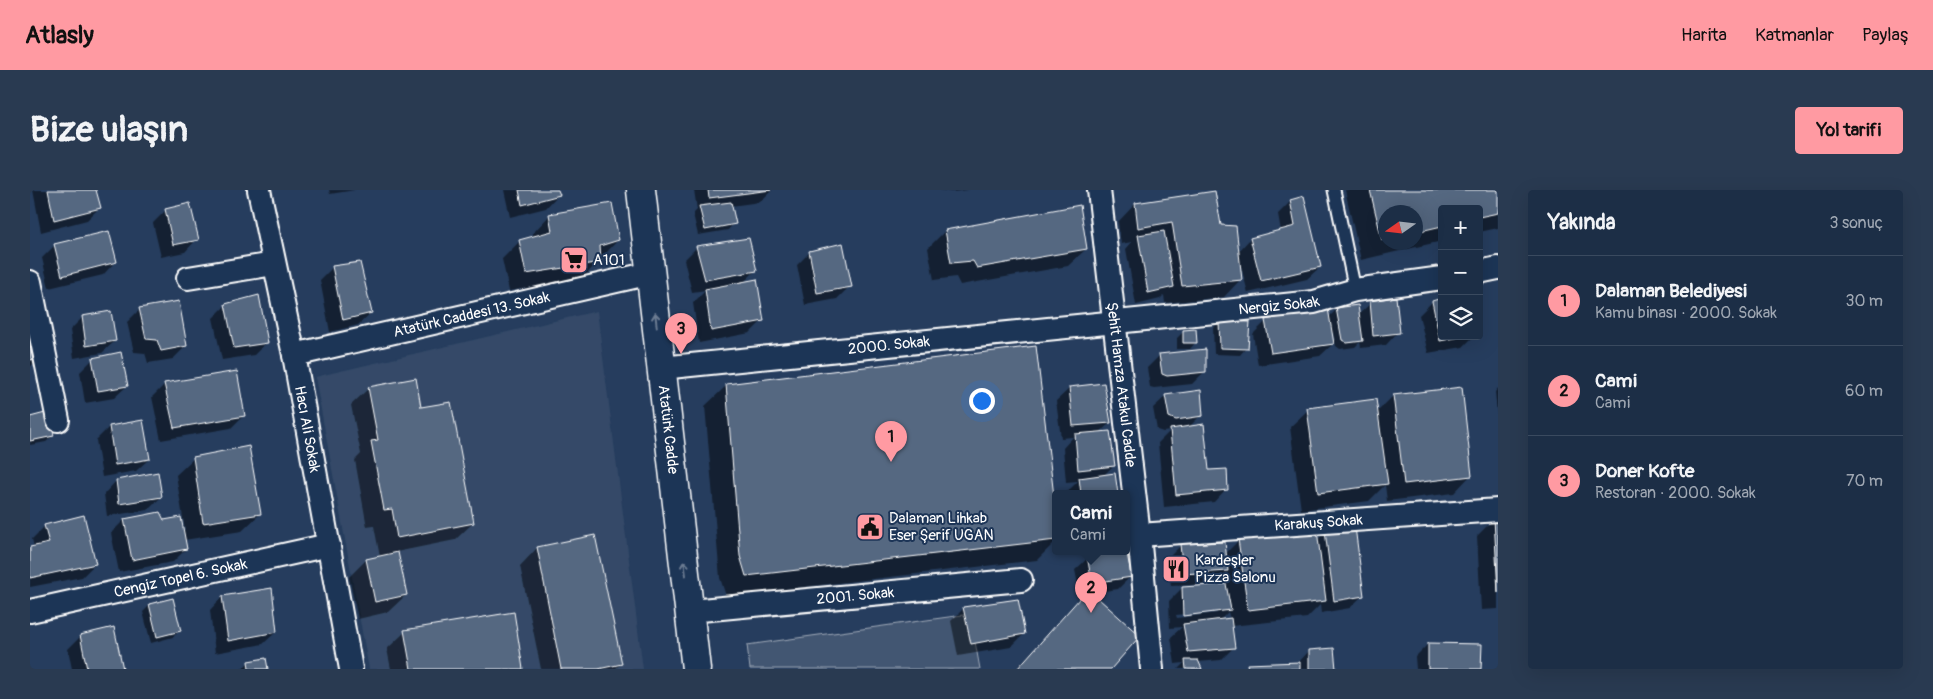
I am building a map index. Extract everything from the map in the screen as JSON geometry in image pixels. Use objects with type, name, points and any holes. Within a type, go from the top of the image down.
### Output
[{"type":"main road","name":"Atatürk Cadde","points":[[641,190],[696,669]]},
{"type":"street","name":"Hacı Ali Sokak","points":[[259,190],[294,355],[351,669]]},
{"type":"street","name":"Şehit Hamza Atakul Cadde","points":[[1099,190],[1116,322],[1152,669]]},
{"type":"street","points":[[188,278],[274,264]]},
{"type":"street","points":[[1483,271],[1498,268]]},
{"type":"street","name":"Atatürk Caddesi 13. Sokak","points":[[294,355],[651,273]]},
{"type":"street","name":"Nergiz Sokak","points":[[1116,322],[1314,302],[1354,290],[1438,279]]},
{"type":"street","points":[[30,282],[58,420]]},
{"type":"street","name":"2000. Sokak","points":[[662,368],[1116,322]]},
{"type":"street","name":"Karakuş Sokak","points":[[1139,535],[1498,510]]},
{"type":"street","name":"Cengiz Topel 6. Sokak","points":[[30,612],[330,546]]},
{"type":"street","name":"2001. Sokak","points":[[690,611],[1021,580]]},
{"type":"lane","points":[[1334,190],[1354,290]]},
{"type":"shaded area","points":[[597,311],[643,669],[369,669],[315,377]]},
{"type":"shaded area","points":[[970,614],[980,669],[750,669],[747,645]]},
{"type":"building","points":[[48,190],[96,190],[101,208],[54,220]]},
{"type":"building","points":[[519,190],[558,190],[560,195],[522,205]]},
{"type":"building","points":[[708,190],[771,190],[709,198]]},
{"type":"building","points":[[1370,190],[1498,190],[1498,213],[1483,216],[1483,205],[1438,205],[1438,227],[1423,230],[1423,205],[1378,205],[1378,223]]},
{"type":"building","points":[[1215,191],[1221,225],[1236,226],[1242,280],[1182,286],[1172,222],[1138,228],[1135,203]]},
{"type":"building","points":[[1304,196],[1321,267],[1261,281],[1250,238],[1295,226],[1290,200]]},
{"type":"building","points":[[731,202],[736,224],[705,230],[699,206]]},
{"type":"building","points":[[190,203],[199,240],[173,245],[165,209]]},
{"type":"building","points":[[612,203],[619,240],[600,246],[601,262],[526,274],[519,240],[552,231],[549,214]]},
{"type":"building","points":[[1080,205],[1087,249],[977,268],[973,261],[951,263],[945,230]]},
{"type":"building","points":[[109,231],[117,262],[62,276],[54,244]]},
{"type":"building","points":[[1164,231],[1174,287],[1148,293],[1138,235]]},
{"type":"building","points":[[749,238],[757,271],[705,280],[696,246]]},
{"type":"building","points":[[843,243],[852,287],[817,293],[809,251]]},
{"type":"building","points":[[360,262],[372,313],[343,320],[332,266]]},
{"type":"building","points":[[757,279],[764,321],[711,331],[705,289]]},
{"type":"building","points":[[259,295],[268,343],[234,348],[225,304]]},
{"type":"building","points":[[1396,297],[1400,333],[1373,336],[1370,301]]},
{"type":"building","points":[[1438,299],[1438,331],[1432,301]]},
{"type":"building","points":[[179,301],[187,346],[161,351],[157,340],[146,339],[139,308]]},
{"type":"building","points":[[1358,305],[1363,341],[1347,343],[1342,340],[1336,308]]},
{"type":"building","points":[[1328,308],[1334,344],[1271,353],[1265,320]]},
{"type":"building","points":[[111,311],[116,341],[86,346],[82,316]]},
{"type":"building","points":[[30,318],[41,358],[30,360]]},
{"type":"building","points":[[1219,321],[1250,322],[1248,349],[1220,348]]},
{"type":"building","points":[[1196,329],[1197,343],[1183,343],[1183,330]]},
{"type":"building","points":[[1036,346],[1053,490],[1052,540],[746,576],[740,556],[726,384]]},
{"type":"building","points":[[1206,349],[1206,372],[1167,376],[1162,374],[1159,354]]},
{"type":"building","points":[[121,352],[128,386],[98,391],[92,358]]},
{"type":"building","points":[[237,371],[245,416],[174,428],[164,383]]},
{"type":"building","points":[[416,378],[421,407],[451,402],[474,523],[397,538],[392,509],[384,510],[371,441],[378,440],[368,387]]},
{"type":"building","points":[[1104,383],[1111,423],[1073,426],[1069,387]]},
{"type":"building","points":[[1462,387],[1472,476],[1404,484],[1393,395]]},
{"type":"building","points":[[1201,390],[1203,416],[1176,420],[1169,417],[1165,395]]},
{"type":"building","points":[[1376,399],[1388,484],[1318,493],[1307,408]]},
{"type":"building","points":[[49,412],[54,436],[30,441],[30,417]]},
{"type":"building","points":[[143,420],[150,459],[115,465],[109,426]]},
{"type":"building","points":[[1204,424],[1209,470],[1227,469],[1228,490],[1176,495],[1170,429]]},
{"type":"building","points":[[1110,431],[1115,466],[1078,470],[1075,434]]},
{"type":"building","points":[[249,446],[261,514],[203,523],[193,457]]},
{"type":"building","points":[[158,472],[162,497],[119,504],[116,480]]},
{"type":"building","points":[[1115,473],[1117,490],[1080,490],[1079,478]]},
{"type":"building","points":[[160,512],[164,520],[181,517],[187,549],[132,560],[124,519]]},
{"type":"building","points":[[84,515],[96,564],[30,578],[30,547],[49,543],[44,525]]},
{"type":"building","points":[[1498,517],[1498,593],[1494,518]]},
{"type":"building","points":[[1355,527],[1364,596],[1334,601],[1325,531]]},
{"type":"building","points":[[1317,530],[1326,601],[1248,610],[1238,539]]},
{"type":"building","points":[[595,535],[622,664],[598,669],[561,669],[537,547]]},
{"type":"building","points":[[1225,542],[1228,571],[1183,574],[1180,544]]},
{"type":"building","points":[[398,552],[407,595],[375,602],[366,559]]},
{"type":"building","points":[[1127,555],[1132,577],[1092,583],[1087,556]]},
{"type":"building","points":[[1226,584],[1231,610],[1183,616],[1182,587]]},
{"type":"building","points":[[272,588],[277,632],[228,641],[222,596]]},
{"type":"building","points":[[1088,589],[1140,636],[1111,669],[1017,669]]},
{"type":"building","points":[[173,598],[181,631],[157,637],[149,604]]},
{"type":"building","points":[[1018,599],[1025,634],[971,644],[963,607]]},
{"type":"building","points":[[514,612],[523,669],[411,669],[404,630]]},
{"type":"building","points":[[1231,618],[1235,648],[1188,652],[1183,624]]},
{"type":"building","points":[[114,627],[123,669],[87,669],[80,635]]},
{"type":"building","points":[[1428,643],[1482,644],[1481,669],[1428,669]]},
{"type":"building","points":[[1334,648],[1336,669],[1309,669],[1309,650]]},
{"type":"building","points":[[266,658],[268,669],[249,669],[248,661]]},
{"type":"building","points":[[1185,660],[1198,660],[1202,669],[1186,669]]},
{"type":"building","points":[[1300,662],[1300,669],[1248,669],[1247,664]]},
{"type":"place","name":"A101","points":[[574,260]]},
{"type":"place","name":"Doner Kofte","points":[[681,354]]},
{"type":"place","name":"Dalaman Belediyesi","points":[[891,462]]},
{"type":"place","name":"Dalaman Lihkab Eser Şerif UGAN","points":[[870,527]]},
{"type":"place","name":"Kardeşler Pizza Salonu","points":[[1176,569]]},
{"type":"place","name":"Cami","points":[[1091,613]]}]
